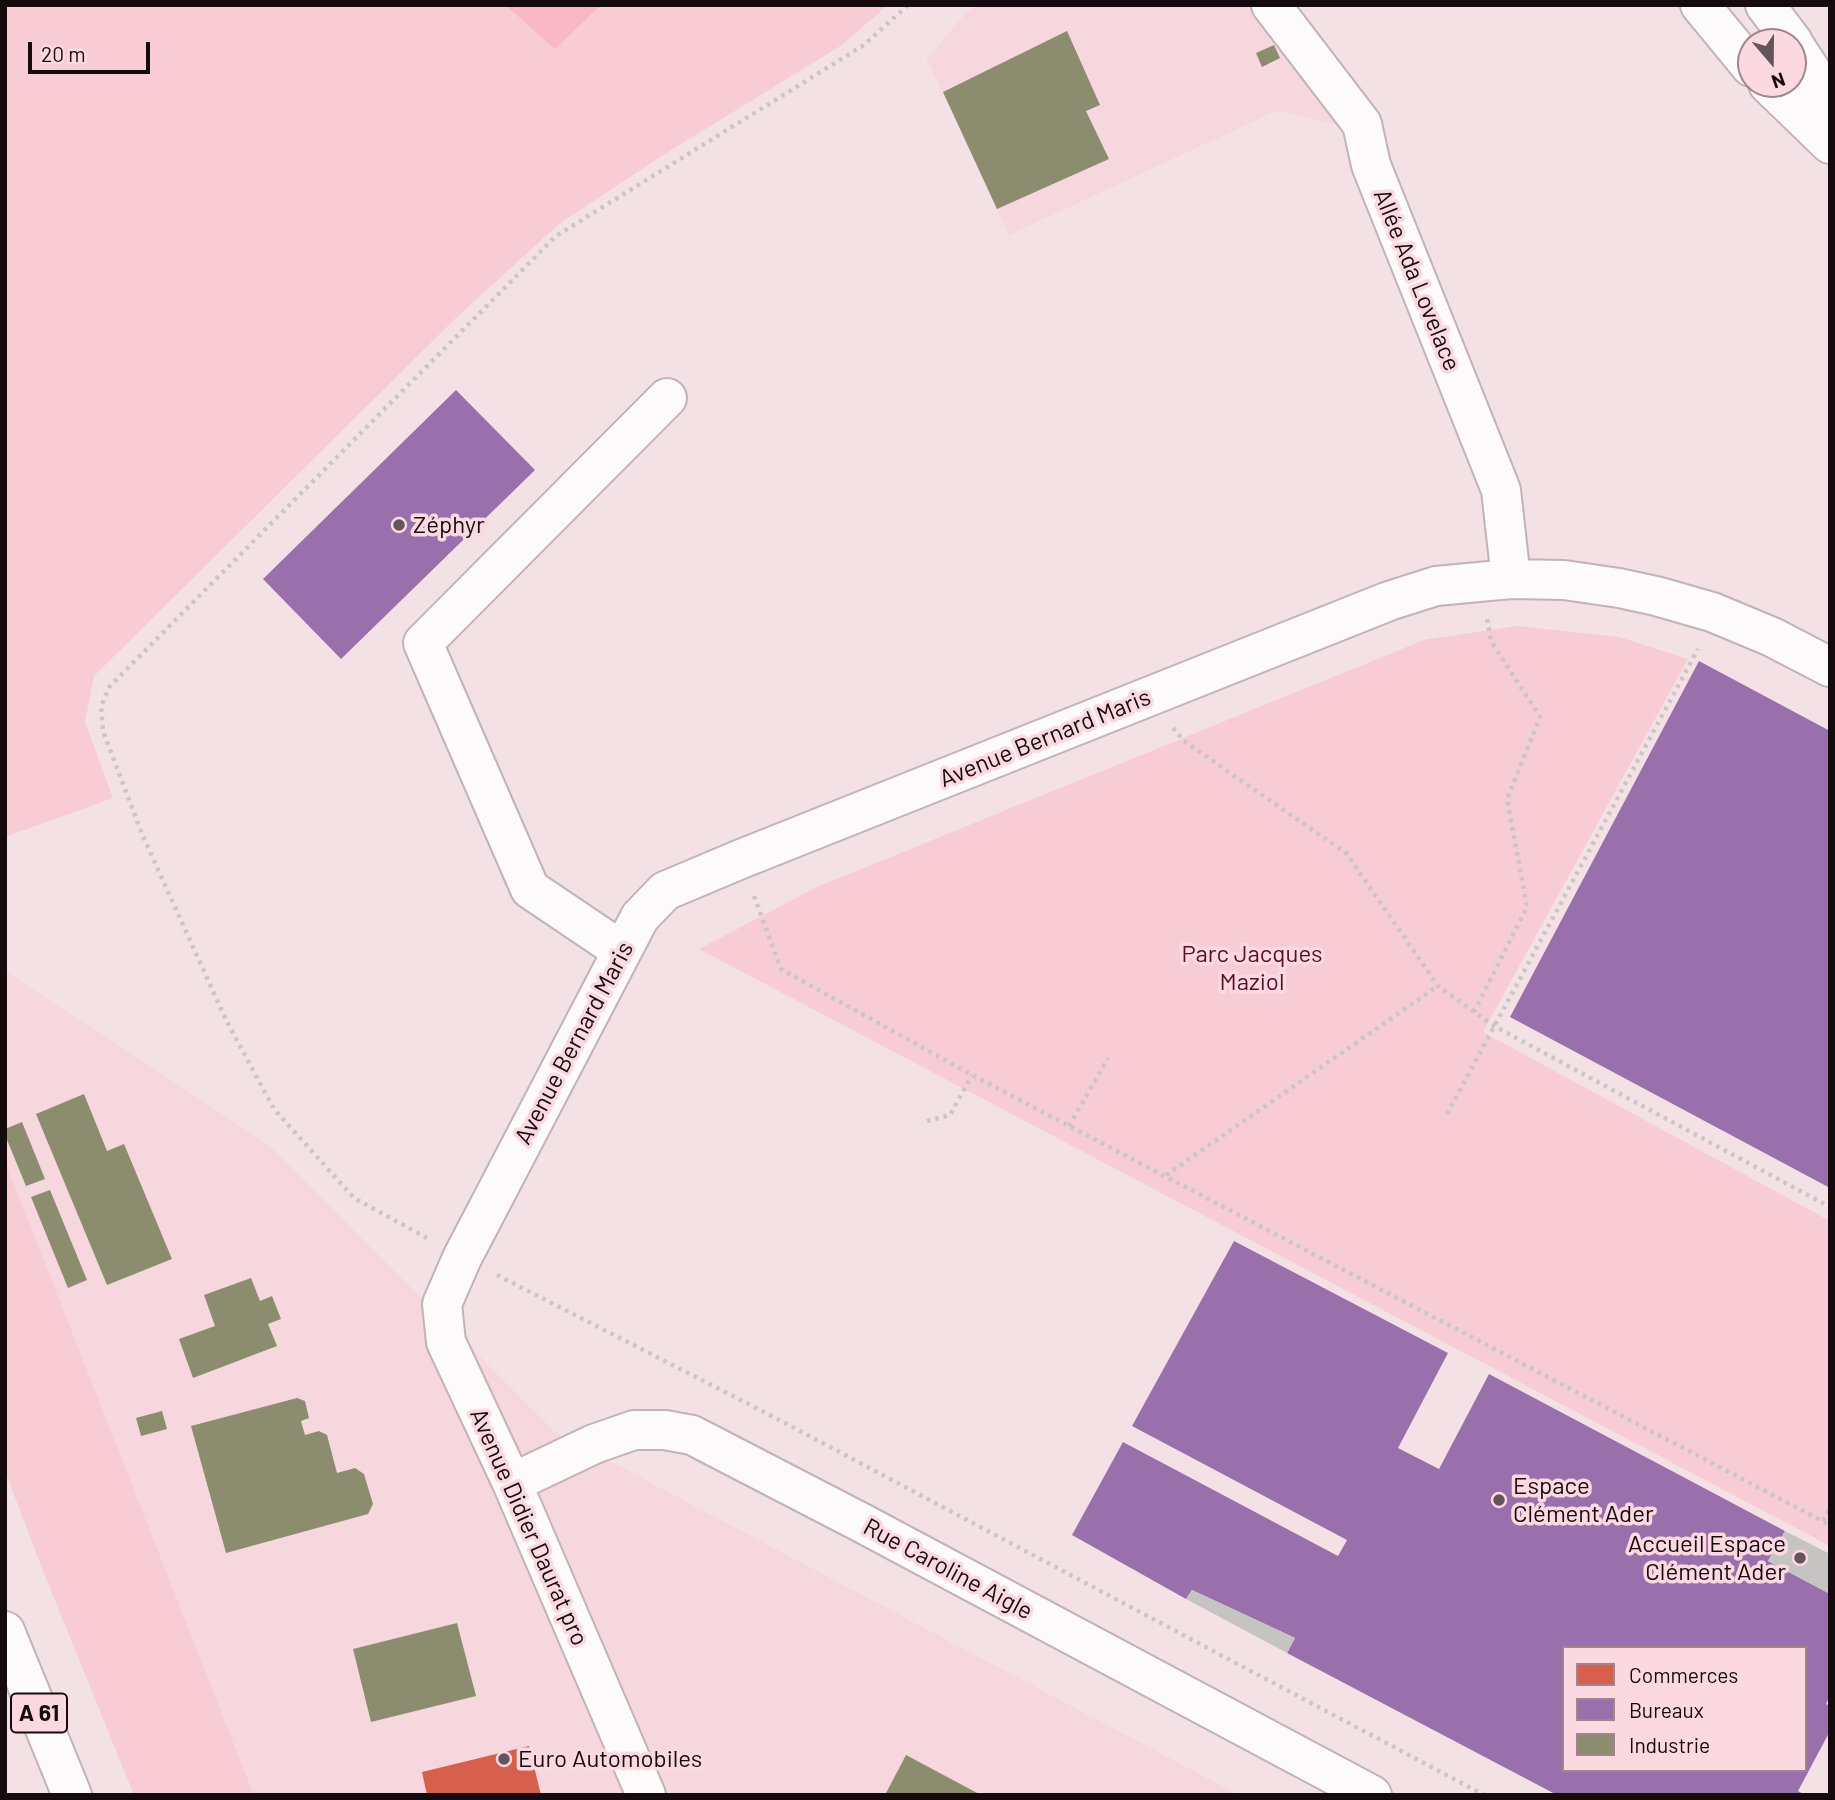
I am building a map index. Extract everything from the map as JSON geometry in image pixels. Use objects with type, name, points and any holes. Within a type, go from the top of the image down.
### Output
[{"type":"main road","name":"Allée Ada Lovelace","points":[[1271,5],[1362,124],[1371,165],[1501,490],[1495,580]]},
{"type":"main road","points":[[1700,5],[1737,50]]},
{"type":"main road","points":[[1765,5],[1782,28]]},
{"type":"main road","points":[[1807,64],[1830,100]]},
{"type":"main road","points":[[1782,98],[1830,144]]},
{"type":"main road","points":[[622,951],[530,889],[423,643],[667,398]]},
{"type":"main road","name":"Avenue Bernard Maris","points":[[462,1258],[640,917],[665,891],[1388,601],[1436,586],[1495,580],[1564,580],[1619,588],[1712,612],[1772,636],[1830,667]]},
{"type":"main road","name":"Avenue Didier Daurat pro","points":[[462,1258],[442,1304],[446,1342],[512,1483],[646,1795]]},
{"type":"main road","name":"Rue Caroline Aigle","points":[[512,1483],[594,1444],[634,1430],[665,1430],[692,1435],[1372,1795]]},
{"type":"main road","name":"A 61","points":[[5,1631],[72,1795]]},
{"type":"path","points":[[908,5],[864,45],[556,236],[110,686],[101,706],[103,731],[142,834],[226,1020],[274,1109],[354,1198],[462,1258],[768,1413],[1484,1795]]},
{"type":"path","points":[[1474,1012],[1527,907],[1507,799],[1540,717],[1491,641],[1495,580]]},
{"type":"path","points":[[1447,1114],[1694,659],[1712,612]]},
{"type":"path","points":[[1148,697],[1184,741],[1346,853],[1438,986],[1494,1026],[1830,1207]]},
{"type":"path","points":[[741,859],[781,968],[972,1075],[1830,1525]]},
{"type":"path","points":[[1166,1175],[1438,986]]},
{"type":"path","points":[[1069,1126],[1108,1058]]},
{"type":"path","points":[[927,1121],[950,1115],[972,1075]]},
{"type":"path","points":[[1823,1521],[1830,1508]]},
{"type":"shaded area","points":[[505,5],[601,5],[555,49]]},
{"type":"shaded area","points":[[976,5],[1251,5],[1344,126],[1276,111],[1009,235],[927,59],[964,15]]},
{"type":"shaded area","points":[[5,971],[269,1145],[555,1432],[1239,1795],[254,1795],[5,1161]]},
{"type":"green space","points":[[5,5],[505,5],[555,48],[601,5],[888,5],[842,45],[660,157],[559,224],[457,317],[94,676],[85,722],[113,798],[5,837]]},
{"type":"green space","name":"Parc Jacques Maziol","points":[[1517,626],[1619,637],[1688,659],[1483,1032],[1830,1221],[1830,1546],[699,949],[817,887],[1424,640]]},
{"type":"green space","points":[[5,1161],[254,1795],[134,1795],[43,1571],[5,1471]]},
{"type":"building: Commerces","name":"Euro Automobiles","points":[[529,1746],[541,1795],[427,1795],[422,1772]]},
{"type":"building: Bureaux","name":"Zéphyr","points":[[456,390],[535,470],[341,659],[263,579]]},
{"type":"building: Bureaux","points":[[1699,661],[1830,731],[1830,1188],[1510,1017]]},
{"type":"building: Bureaux","name":"Espace Clément Ader","points":[[1234,1241],[1448,1353],[1398,1448],[1439,1469],[1489,1374],[1785,1531],[1768,1561],[1830,1594],[1830,1696],[1826,1704],[1830,1706],[1830,1731],[1798,1791],[1805,1795],[1557,1795],[1287,1653],[1295,1638],[1192,1590],[1186,1599],[1072,1535],[1123,1442],[1338,1556],[1347,1540],[1132,1426]]},
{"type":"building: Industrie","points":[[1067,31],[1100,105],[1086,111],[1109,159],[997,209],[943,92]]},
{"type":"building: Industrie","points":[[1274,45],[1280,58],[1262,67],[1256,53]]},
{"type":"building: Industrie","points":[[84,1094],[107,1151],[124,1144],[172,1259],[107,1285],[36,1114]]},
{"type":"building: Industrie","points":[[22,1122],[45,1179],[26,1186],[5,1135],[5,1129]]},
{"type":"building: Industrie","points":[[50,1190],[87,1280],[68,1288],[31,1197]]},
{"type":"building: Industrie","points":[[251,1278],[260,1301],[272,1296],[281,1319],[268,1324],[277,1346],[193,1378],[179,1339],[215,1326],[204,1295]]},
{"type":"building: Industrie","points":[[297,1398],[305,1401],[309,1418],[301,1421],[305,1435],[319,1431],[327,1435],[337,1473],[355,1468],[364,1474],[373,1504],[368,1514],[226,1553],[191,1426]]},
{"type":"building: Industrie","points":[[162,1411],[167,1429],[141,1436],[136,1418]]},
{"type":"building: Industrie","points":[[457,1623],[476,1696],[371,1722],[353,1649]]},
{"type":"building: Industrie","points":[[906,1755],[981,1795],[885,1795]]},
{"type":"building: Autres","name":"Accueil Espace Clément Ader","points":[[1785,1531],[1830,1554],[1830,1594],[1768,1561]]},
{"type":"building: Autres","points":[[1192,1590],[1295,1638],[1287,1653],[1186,1599]]},
{"type":"place","name":"Zéphyr","points":[[399,525]]},
{"type":"place","name":"Espace Clément Ader","points":[[1499,1500]]},
{"type":"place","name":"Accueil Espace Clément Ader","points":[[1800,1558]]},
{"type":"place","name":"Euro Automobiles","points":[[504,1759]]}]
